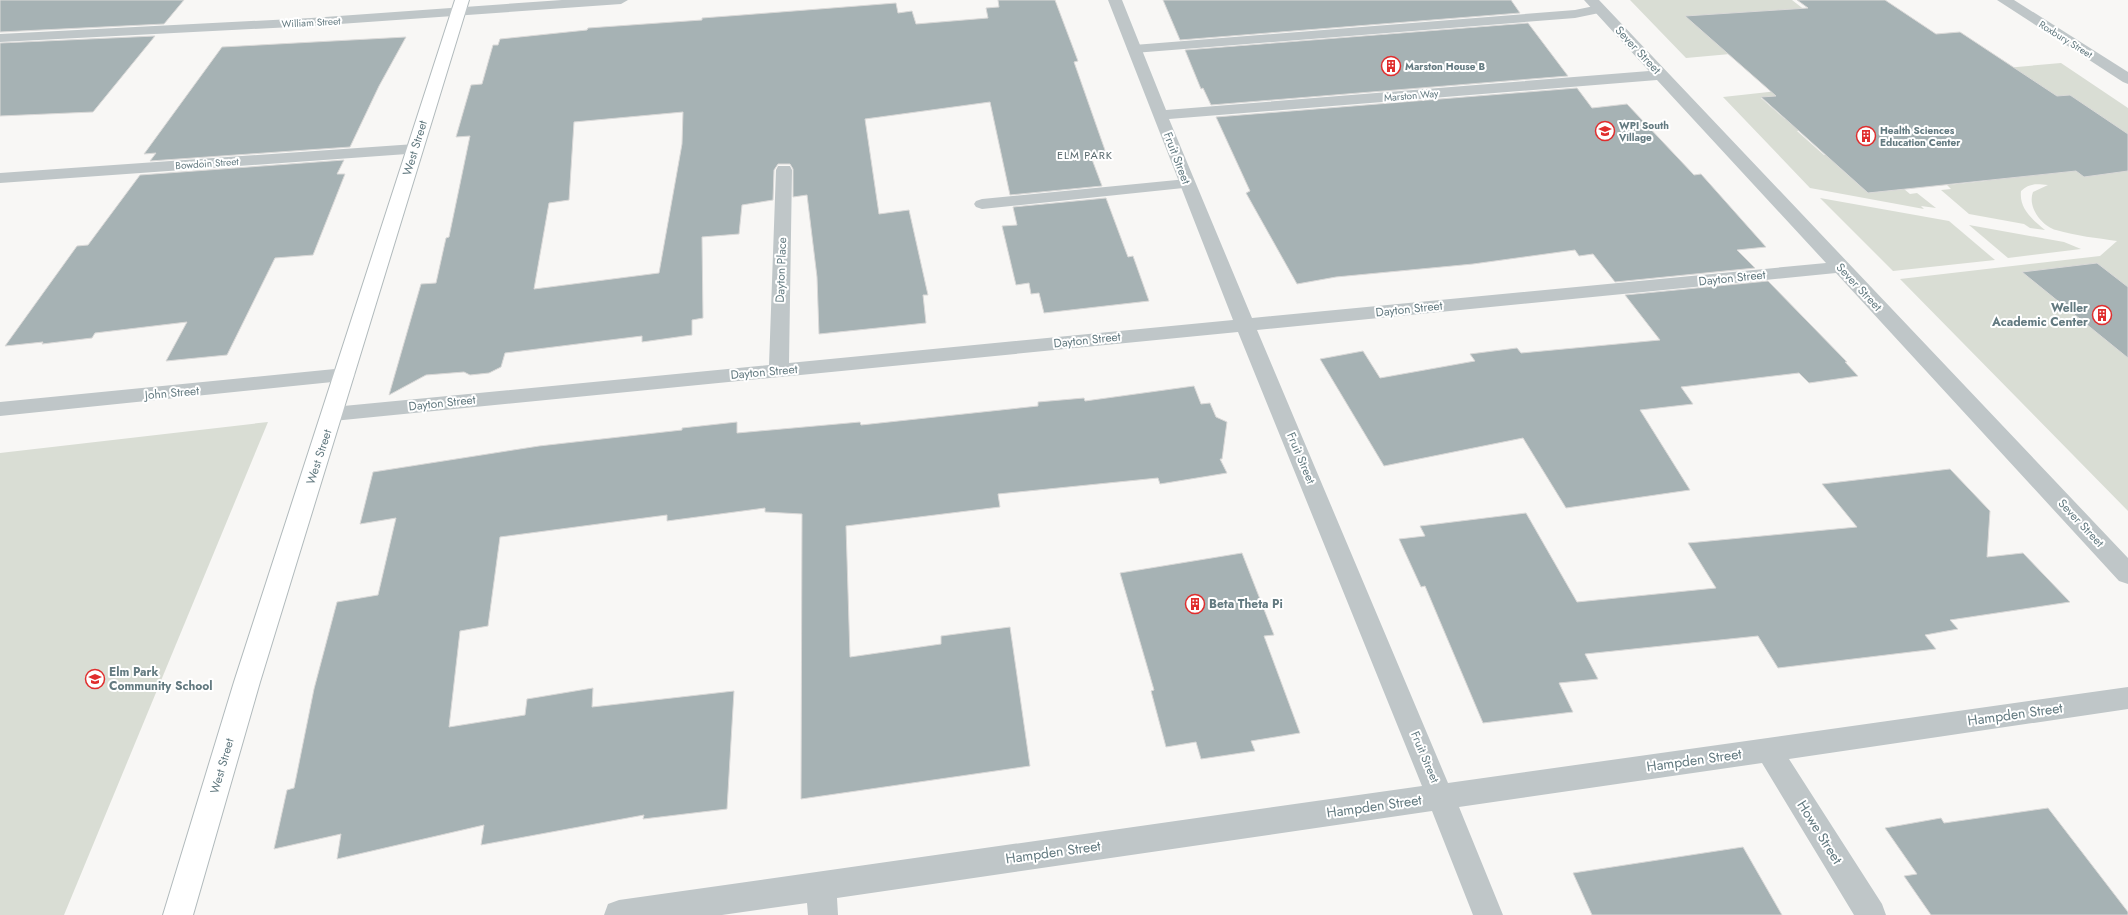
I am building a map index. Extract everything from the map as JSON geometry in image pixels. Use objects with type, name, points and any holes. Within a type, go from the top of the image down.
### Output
[{"type":"street","name":"William Street","points":[[0,38],[459,6],[621,0]]},
{"type":"street","name":"Fruit Street","points":[[1115,0],[1187,184],[1442,797],[1488,915]]},
{"type":"street","name":"Roxbury Street","points":[[2004,0],[2128,79]]},
{"type":"street","name":"Sever Street","points":[[1595,4],[2128,574]]},
{"type":"street","name":"West Street","points":[[178,915],[247,682],[333,414],[459,6]]},
{"type":"street","name":"Marston Way","points":[[1161,115],[1661,75]]},
{"type":"street","name":"Bowdoin Street","points":[[0,178],[414,150]]},
{"type":"street","name":"Dayton Place","points":[[779,371],[784,170]]},
{"type":"street","name":"Dayton Street","points":[[333,414],[1841,267]]},
{"type":"street","name":"John Street","points":[[0,409],[345,375]]},
{"type":"street","name":"Hampden Street","points":[[619,915],[2128,698]]},
{"type":"street","name":"Howe Street","points":[[1768,749],[1872,915]]},
{"type":"street","points":[[821,886],[823,915]]},
{"type":"lane","points":[[1134,49],[1575,14],[1595,4]]},
{"type":"lane","points":[[982,204],[1187,184]]},
{"type":"shaded area","points":[[1630,0],[1792,0],[1892,78],[2061,63],[2128,108],[2128,511],[1900,279],[2100,256],[2117,241],[2086,237],[2056,230],[2041,220],[2032,204],[2033,192],[2048,185],[2033,185],[2021,191],[2022,203],[2027,213],[2045,230],[2030,228],[2024,224],[1969,214],[1941,190],[1951,189],[1947,185],[1985,181],[1818,46],[1686,58]]},
{"type":"shaded area","points":[[1788,90],[1793,94],[1761,98],[1785,119],[1794,118],[1807,130],[1797,131],[1824,155],[1833,154],[1840,168],[1868,193],[1904,189],[1910,194],[1917,193],[1936,208],[1921,206],[1924,209],[1810,188],[1723,97]]},
{"type":"shaded area","points":[[1820,198],[1949,221],[1995,260],[1893,271]]},
{"type":"shaded area","points":[[1969,225],[2064,242],[2081,249],[2008,258]]},
{"type":"shaded area","name":"Elm Park Community School","points":[[268,422],[64,915],[0,915],[0,453]]},
{"type":"building","points":[[0,0],[184,0],[164,24],[0,32]]},
{"type":"building","points":[[998,0],[1055,0],[1078,61],[1074,62],[1106,153],[1090,154],[1102,186],[1010,195],[990,102],[865,119],[879,214],[909,210],[928,295],[923,295],[926,323],[819,334],[817,277],[807,195],[793,197],[793,169],[790,164],[778,164],[774,170],[773,200],[742,205],[739,234],[702,237],[703,318],[692,320],[692,335],[642,342],[642,336],[505,353],[501,367],[489,373],[470,375],[464,372],[426,375],[389,395],[421,284],[436,283],[446,238],[449,237],[470,136],[456,137],[471,85],[482,84],[493,45],[498,45],[500,39],[587,30],[588,28],[702,20],[702,18],[896,3],[898,13],[912,11],[916,24],[988,18],[986,8],[999,7]],"holes":[[[683,112],[682,144],[659,273],[534,289],[549,203],[569,200],[574,122]]]},
{"type":"building","points":[[1163,0],[1511,0],[1520,13],[1180,40]]},
{"type":"building","points":[[1797,0],[1885,0],[1936,34],[1960,32],[2057,96],[2070,95],[2128,134],[2128,171],[2084,177],[2076,171],[1868,193],[1761,97],[1776,96],[1685,16],[1808,8]]},
{"type":"building","points":[[1528,23],[1568,76],[1211,105],[1203,88],[1201,89],[1185,50]]},
{"type":"building","points":[[155,36],[93,112],[0,116],[0,43]]},
{"type":"building","points":[[406,37],[379,86],[350,147],[150,161],[156,153],[144,154],[222,47]]},
{"type":"building","points":[[1577,88],[1592,108],[1627,104],[1694,175],[1701,174],[1766,247],[1737,250],[1755,268],[1615,282],[1593,254],[1579,256],[1575,250],[1473,264],[1336,277],[1297,284],[1246,193],[1250,191],[1216,117]]},
{"type":"building","points":[[344,160],[337,174],[345,174],[313,255],[275,258],[227,355],[166,361],[187,322],[95,333],[92,338],[42,344],[43,342],[5,346],[77,246],[88,245],[140,175]]},
{"type":"building","points":[[1106,198],[1128,257],[1133,256],[1149,301],[1044,313],[1039,293],[1031,294],[1029,283],[1016,285],[1002,226],[1017,225],[1013,207]]},
{"type":"building","name":"Weller Academic Center","points":[[2097,263],[2128,287],[2128,358],[2022,272]]},
{"type":"building","points":[[1768,281],[1847,362],[1845,362],[1858,376],[1809,383],[1799,373],[1681,387],[1693,404],[1640,410],[1690,490],[1566,508],[1523,438],[1384,466],[1320,359],[1363,351],[1380,378],[1475,361],[1470,354],[1517,348],[1521,353],[1660,340],[1625,295]]},
{"type":"building","points":[[1194,386],[1201,404],[1210,403],[1216,417],[1227,422],[1222,459],[1220,459],[1227,473],[1160,484],[1158,478],[998,494],[1000,507],[846,526],[850,657],[941,644],[941,636],[1010,627],[1030,766],[801,799],[802,514],[765,512],[765,508],[667,521],[667,515],[500,537],[488,626],[460,631],[449,727],[525,715],[527,699],[593,688],[592,707],[734,691],[727,809],[643,819],[644,815],[481,845],[484,825],[337,859],[341,834],[274,849],[287,790],[294,788],[314,689],[337,602],[378,595],[396,518],[360,524],[373,472],[539,446],[682,430],[682,428],[737,422],[737,433],[860,422],[861,425],[1038,406],[1038,402],[1084,398],[1085,401]]},
{"type":"building","points":[[1950,469],[1990,511],[1987,557],[2023,553],[2070,602],[1950,620],[1958,629],[1925,635],[1936,649],[1778,668],[1758,636],[1585,654],[1598,679],[1559,683],[1573,712],[1483,723],[1425,586],[1421,587],[1399,539],[1425,536],[1420,526],[1526,513],[1577,602],[1716,588],[1688,543],[1857,527],[1822,484]]},
{"type":"building","points":[[1242,553],[1274,635],[1264,636],[1300,733],[1251,741],[1255,751],[1201,759],[1196,742],[1166,747],[1151,691],[1154,690],[1120,573]]},
{"type":"building","points":[[2048,808],[2128,912],[2128,915],[1931,915],[1904,876],[1917,874],[1885,828],[1941,818],[1944,823]]},
{"type":"building","points":[[1743,847],[1782,915],[1592,915],[1573,873]]},
{"type":"place","name":"Marston House B","points":[[1391,66]]},
{"type":"place","name":"WPI South Village","points":[[1605,131]]},
{"type":"place","name":"Health Sciences Education Center","points":[[1866,136]]},
{"type":"place","name":"Weller Academic Center","points":[[2102,315]]},
{"type":"place","name":"Beta Theta Pi","points":[[1195,604]]},
{"type":"place","name":"Elm Park Community School","points":[[95,679]]},
{"type":"district","name":"ELM PARK","points":[[1085,155]]}]
